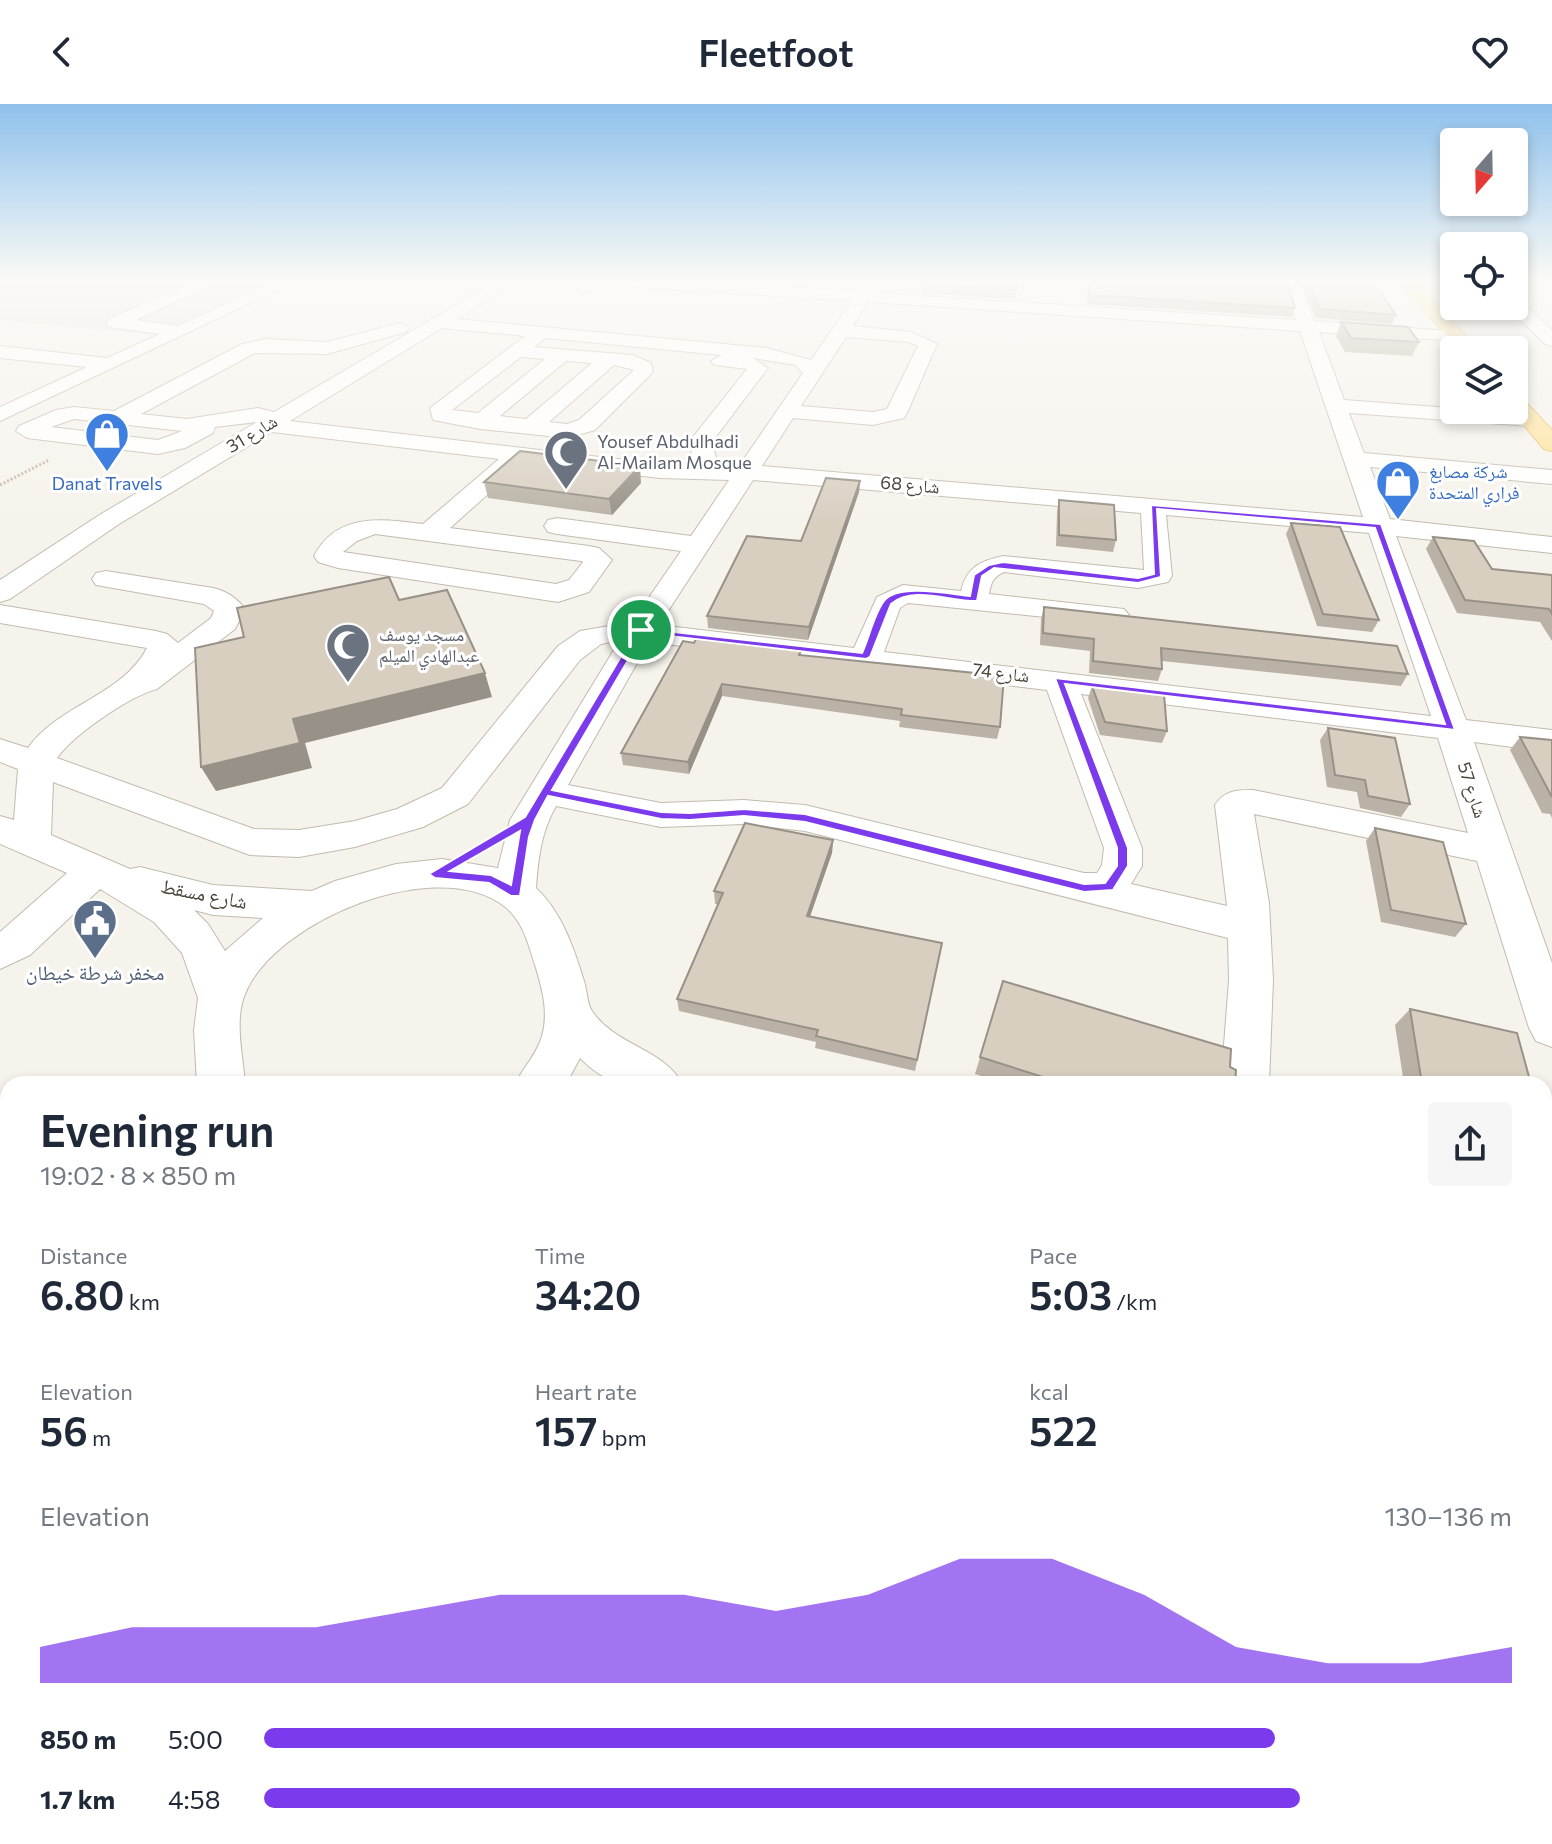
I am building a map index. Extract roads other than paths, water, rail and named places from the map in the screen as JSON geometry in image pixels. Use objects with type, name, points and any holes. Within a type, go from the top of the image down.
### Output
[{"type":"main road","points":[[1528,417],[1552,444]]},
{"type":"street","points":[[93,362],[110,364]]},
{"type":"street","points":[[0,415],[113,362]]},
{"type":"street","points":[[117,418],[222,362]]},
{"type":"street","name":"شارع 31","points":[[0,593],[110,519],[375,362]]},
{"type":"street","points":[[503,362],[441,408],[445,432],[486,423],[555,431],[579,429],[643,372],[644,367],[640,364],[629,362]]},
{"type":"street","points":[[486,423],[554,362]]},
{"type":"street","points":[[529,428],[605,362]]},
{"type":"street","points":[[705,473],[701,443],[704,437],[758,368],[752,364],[733,362]]},
{"type":"street","points":[[803,362],[812,367],[814,373]]},
{"type":"street","points":[[515,893],[519,855],[537,806],[641,630],[821,362]]},
{"type":"street","points":[[788,411],[873,419],[896,413],[920,362]]},
{"type":"street","name":"شارع 57","points":[[1319,362],[1452,728],[1552,1028]]},
{"type":"street","points":[[0,402],[23,404]]},
{"type":"street","points":[[1335,406],[1531,420]]},
{"type":"street","points":[[68,413],[117,418],[189,425],[205,430],[177,443],[158,447],[27,430],[68,413]]},
{"type":"street","name":"شارع 68","points":[[189,425],[258,414],[266,416],[269,425],[445,432],[518,455],[660,471],[787,474],[1378,526],[1552,545]]},
{"type":"street","points":[[429,533],[589,554],[598,560],[579,586],[558,593],[328,556],[331,548],[362,528],[375,526],[429,533],[518,455]]},
{"type":"street","points":[[1354,459],[1552,477]]},
{"type":"street","points":[[974,599],[978,575],[983,570],[1003,564],[1138,580],[1158,576],[1153,506]]},
{"type":"street","points":[[452,513],[698,545]]},
{"type":"street","points":[[630,536],[648,516]]},
{"type":"street","points":[[38,763],[224,623],[230,609],[213,597],[106,579]]},
{"type":"street","points":[[866,657],[887,603],[894,597],[915,593],[1144,618]]},
{"type":"street","points":[[0,614],[156,640],[164,646],[153,666],[43,751],[16,836]]},
{"type":"street","name":"شارع 74","points":[[0,750],[250,842],[293,845],[318,841],[407,820],[455,796],[578,645],[607,632],[641,630],[1552,741]]},
{"type":"street","points":[[1392,646],[1423,650]]},
{"type":"street","points":[[1059,680],[1123,848],[1122,866],[1115,881],[1109,887],[1084,888]]},
{"type":"street","points":[[1245,1076],[1251,980],[1249,927],[1233,809],[1238,802],[1253,802],[1493,851]]},
{"type":"street","points":[[435,874],[486,848],[537,806],[690,817],[744,812],[805,818],[1249,927]]},
{"type":"street","name":"شارع مسقط","points":[[16,836],[95,870],[162,907],[186,926],[207,959],[221,999]]},
{"type":"street","points":[[0,953],[15,944],[95,870]]},
{"type":"street","name":"شارع مسقط","points":[[95,870],[213,900],[314,906]]},
{"type":"street","points":[[221,1076],[218,1027],[221,999],[239,966],[261,942],[314,906],[374,882],[435,874],[491,879],[515,893],[538,915],[565,986],[570,1019],[563,1043],[544,1076]]},
{"type":"street","points":[[570,1019],[608,1056],[644,1076]]},
{"type":"place","name":"Danat Travels","points":[[107,473]]},
{"type":"place","name":"Yousef Abdulhadi Al-Mailam Mosque","points":[[566,491]]},
{"type":"place","name":"شركة مصابغ فراري المتحدة","points":[[1398,521]]},
{"type":"place","name":"مسجد يوسف عبدالهادي الميلم","points":[[348,684]]},
{"type":"place","name":"مخفر شرطة خيطان","points":[[95,960]]}]
